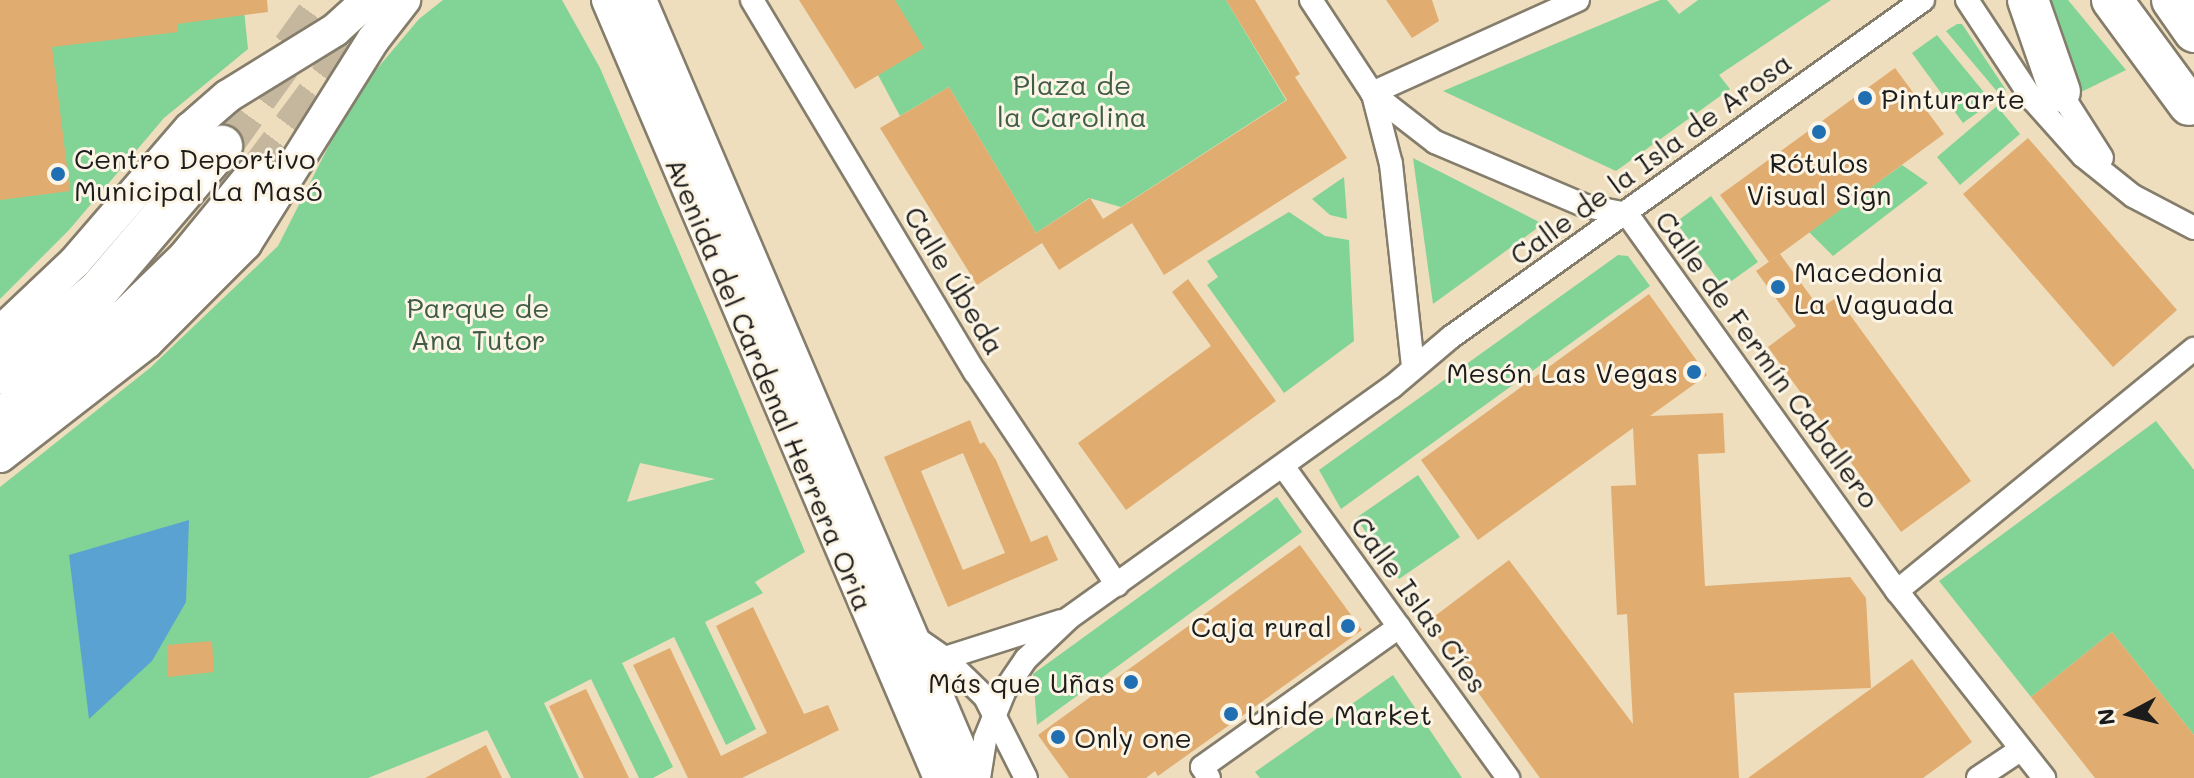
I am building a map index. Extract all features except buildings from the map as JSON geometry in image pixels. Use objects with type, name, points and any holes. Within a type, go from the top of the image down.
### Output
[{"type":"highway","points":[[2028,0],[2060,92]]},
{"type":"highway","points":[[2172,0],[2194,32]]},
{"type":"highway","points":[[2185,0],[2194,25]]},
{"type":"highway","points":[[2112,8],[2189,105]]},
{"type":"highway","points":[[0,374],[98,291],[222,146]]},
{"type":"highway","points":[[0,420],[125,320],[188,259],[256,176]]},
{"type":"main road","points":[[0,333],[75,262],[190,129],[228,96],[335,30],[368,0]]},
{"type":"main road","points":[[0,456],[147,342],[245,244],[373,40],[404,0]]},
{"type":"main road","name":"Avenida del Cardenal Herrera Oria","points":[[608,0],[940,778]]},
{"type":"main road","name":"Avenida del Cardenal Herrera Oria","points":[[640,0],[931,689],[972,778]]},
{"type":"street","name":"Avenida del Cardenal Herrera Oria","points":[[599,0],[621,30]]},
{"type":"street","name":"Calle Úbeda","points":[[752,0],[975,372],[1117,585]]},
{"type":"street","name":"Calle de Fermín Caballero","points":[[1311,0],[1372,93],[1435,142],[1586,206],[1627,214],[1897,591],[2044,778]]},
{"type":"street","points":[[1413,366],[1391,164],[1372,93],[1578,0]]},
{"type":"street","name":"Calle de la Isla de Arosa","points":[[994,712],[1026,659],[1069,618],[1392,387],[1413,366],[1923,0]]},
{"type":"street","points":[[1967,0],[2033,100],[2083,156],[2133,196],[2194,228]]},
{"type":"street","points":[[2060,92],[2092,147],[2133,196]]},
{"type":"street","points":[[1897,591],[2194,349]]},
{"type":"street","name":"Calle Islas Cíes","points":[[1283,466],[1508,778]]},
{"type":"street","name":"Calle de la Isla de Arosa","points":[[945,658],[1069,618]]},
{"type":"street","points":[[1209,778],[1202,767],[1399,627]]},
{"type":"street","name":"Avenida del Cardenal Herrera Oria","points":[[908,633],[973,681],[994,712],[1026,778]]},
{"type":"street","points":[[921,737],[923,705],[945,658]]},
{"type":"street","points":[[1005,690],[1009,740]]},
{"type":"street","points":[[979,778],[994,712]]},
{"type":"street","points":[[1978,778],[2020,750]]},
{"type":"green space","name":"Centro Deportivo Municipal La Masó","points":[[0,0],[244,10],[248,49],[164,118],[69,230],[0,299]]},
{"type":"green space","name":"Parque de Ana Tutor","points":[[443,0],[562,0],[600,68],[805,552],[755,582],[763,593],[705,622],[756,729],[726,745],[674,637],[622,663],[673,767],[653,778],[639,778],[591,679],[544,703],[579,778],[511,778],[487,730],[368,778],[0,778],[0,487],[150,368],[278,246],[354,96],[419,19]],"holes":[[[640,463],[715,479],[627,502]]]},
{"type":"green space","name":"Plaza de la Carolina","points":[[895,0],[1226,0],[1286,100],[1121,207],[1089,198],[1036,233],[949,87],[900,116],[878,75]]},
{"type":"green space","points":[[1660,0],[1667,0],[1679,14],[1698,0],[1831,0],[1719,75],[1730,89],[1616,171],[1443,91]]},
{"type":"green space","points":[[2039,0],[2068,0],[2126,70],[2073,96]]},
{"type":"green space","points":[[1962,24],[2006,90],[2000,95],[1946,31]]},
{"type":"green space","points":[[1937,35],[1992,102],[1963,123],[1912,53]]},
{"type":"green space","points":[[1997,106],[2020,134],[1960,185],[1937,157]]},
{"type":"green space","points":[[1413,158],[1543,224],[1433,304]]},
{"type":"green space","points":[[1902,165],[1928,183],[1833,256],[1809,232]]},
{"type":"green space","points":[[1344,177],[1347,219],[1330,215],[1312,199]]},
{"type":"green space","points":[[1711,196],[1758,262],[1723,287],[1676,222]]},
{"type":"green space","points":[[1289,212],[1325,236],[1349,240],[1354,341],[1284,393],[1207,285],[1218,277],[1207,261]]},
{"type":"green space","points":[[1618,255],[1628,256],[1650,286],[1341,509],[1319,470]]},
{"type":"green space","points":[[2156,421],[2194,470],[2194,735],[2112,632],[2031,697],[1939,581]]},
{"type":"green space","points":[[1418,475],[1460,537],[1399,579],[1356,518]]},
{"type":"green space","points":[[1277,497],[1302,532],[1037,725],[1033,674]]},
{"type":"green space","points":[[1393,675],[1462,778],[1260,778],[1255,772]]},
{"type":"water","points":[[189,520],[186,602],[152,661],[89,719],[69,555]]},
{"type":"tunnel","points":[[222,146],[327,0]]},
{"type":"tunnel","points":[[256,176],[366,29]]},
{"type":"place","name":"Pinturarte","points":[[1865,98]]},
{"type":"place","name":"Rótulos Visual Sign","points":[[1819,132]]},
{"type":"place","name":"Centro Deportivo Municipal La Masó","points":[[58,174]]},
{"type":"place","name":"Macedonia La Vaguada","points":[[1778,287]]},
{"type":"place","name":"Mesón Las Vegas","points":[[1694,372]]},
{"type":"place","name":"Caja rural","points":[[1348,626]]},
{"type":"place","name":"Más que Uñas","points":[[1131,682]]},
{"type":"place","name":"Unide Market","points":[[1231,714]]},
{"type":"place","name":"Only one","points":[[1058,737]]}]
